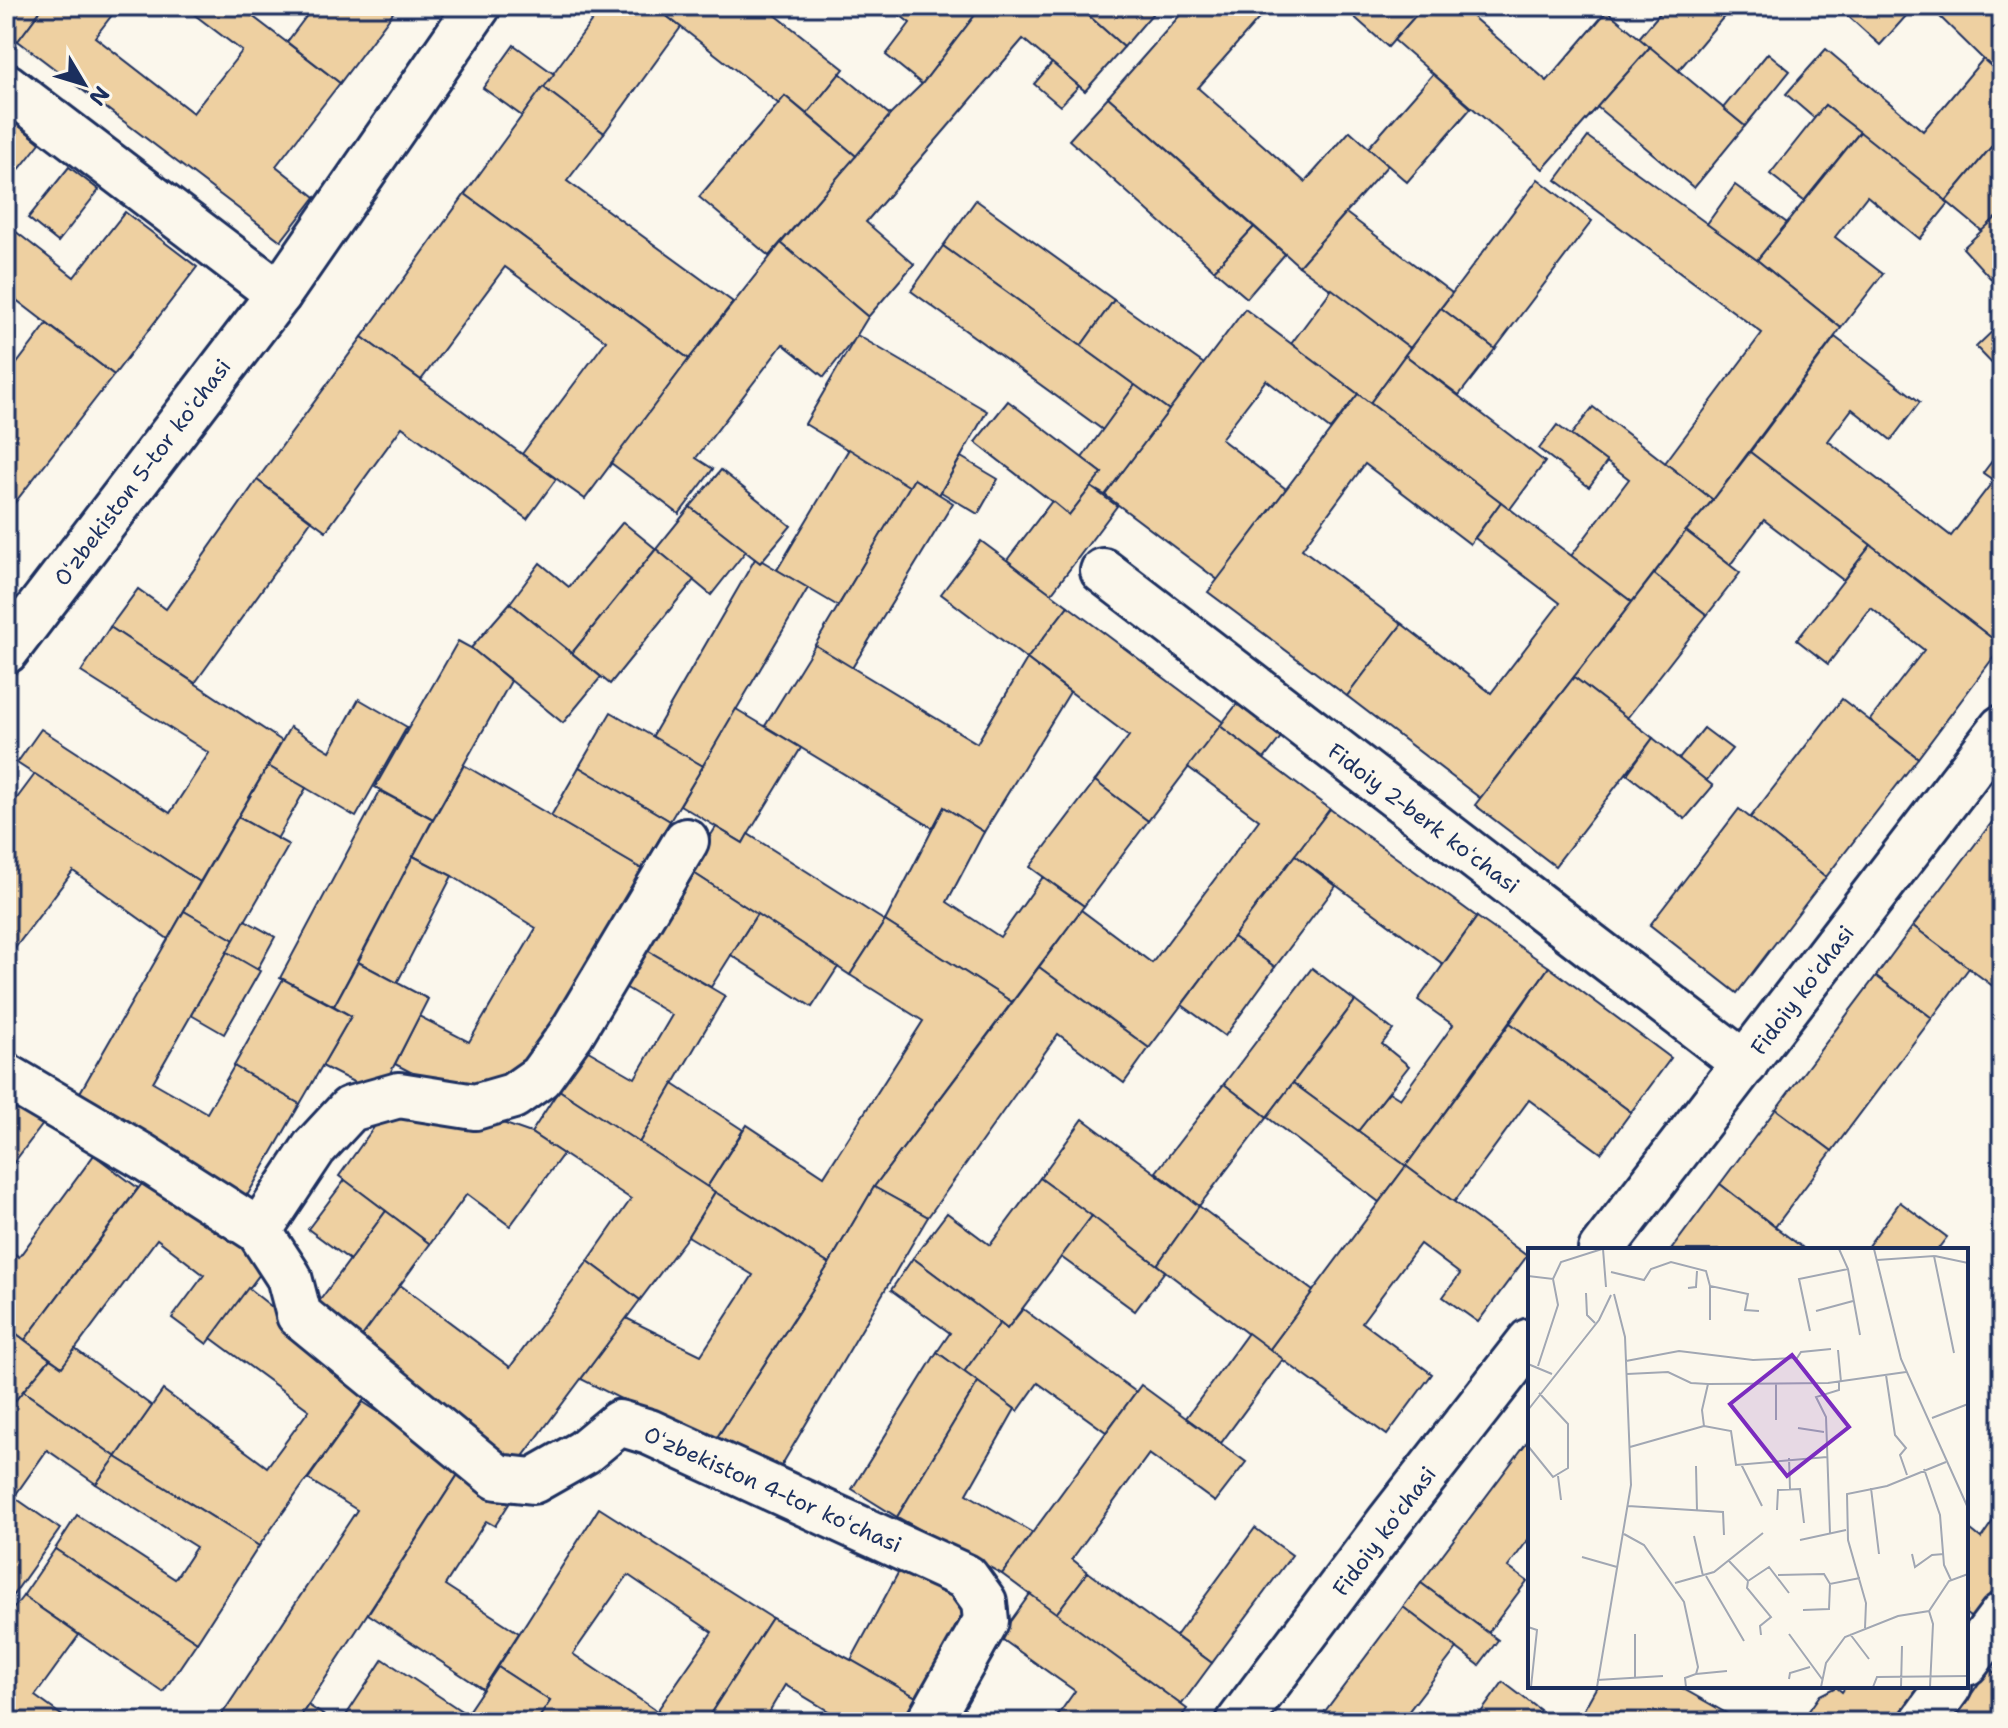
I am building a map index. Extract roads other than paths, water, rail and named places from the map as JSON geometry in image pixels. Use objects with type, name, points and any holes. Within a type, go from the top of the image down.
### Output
[{"type":"street","name":"Oʻzbekiston 5-tor koʻchasi","points":[[6,651],[279,294],[478,6]]},
{"type":"street","points":[[6,86],[279,294]]},
{"type":"street","name":"Fidoiy 2-berk koʻchasi","points":[[1103,571],[1745,1064]]},
{"type":"street","name":"Fidoiy koʻchasi","points":[[1603,1248],[2002,728]]},
{"type":"street","points":[[259,1231],[314,1148],[350,1109],[399,1095],[475,1107],[513,1096],[540,1077],[571,1034],[686,841]]},
{"type":"street","name":"Oʻzbekiston 4-tor koʻchasi","points":[[6,1076],[142,1156],[259,1231],[289,1277],[299,1315],[497,1477],[533,1481],[584,1452],[619,1423],[649,1432],[966,1577],[984,1602],[986,1621],[929,1722]]},
{"type":"street","name":"Fidoiy koʻchasi","points":[[1239,1722],[1528,1344]]},
{"type":"street","points":[[1968,1660],[2002,1615]]},
{"type":"street","points":[[1923,1722],[1948,1688]]}]
